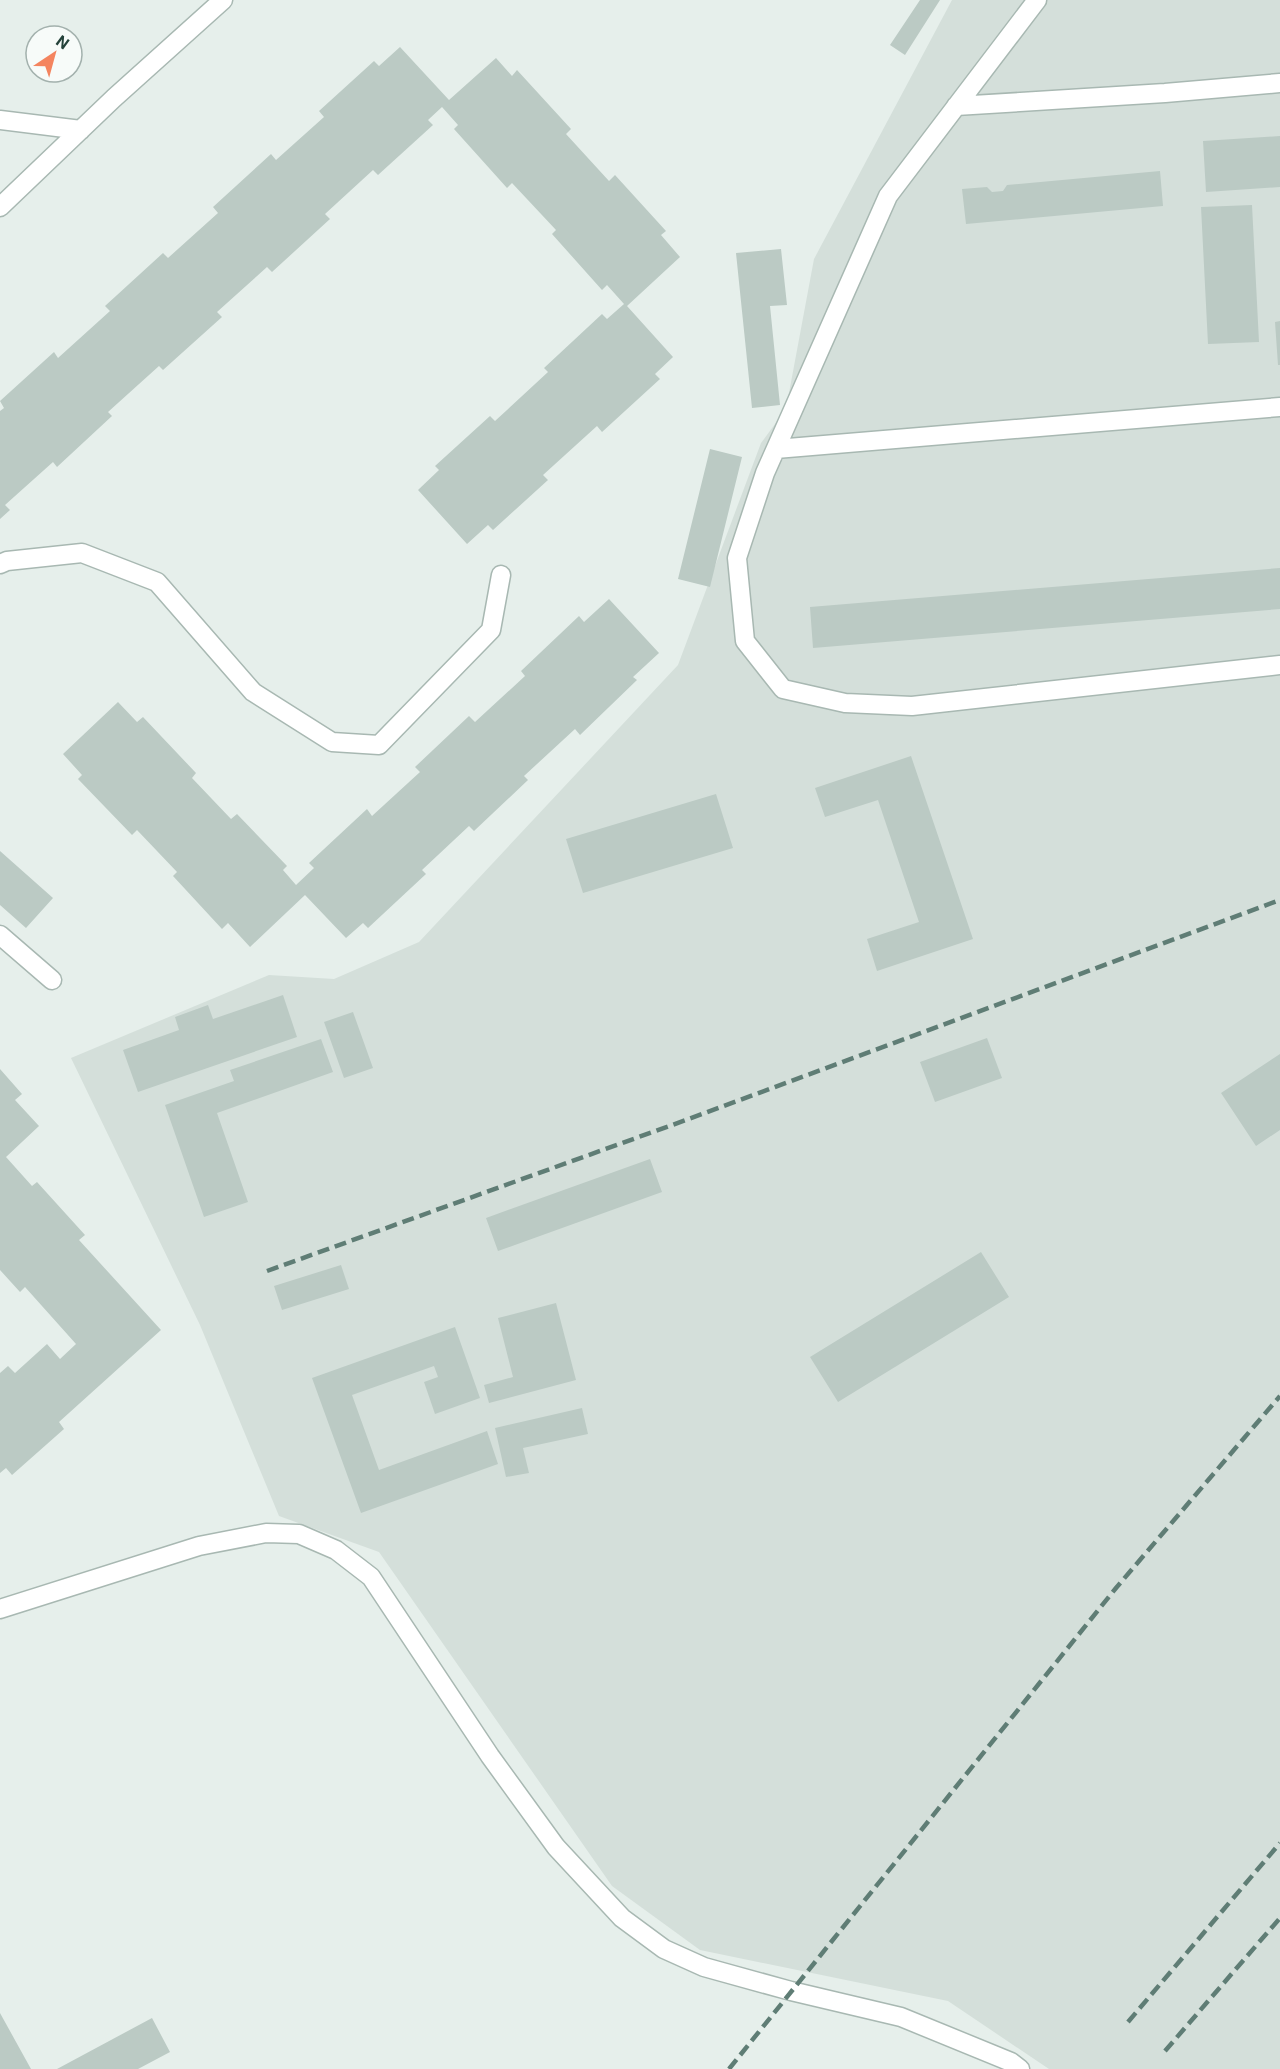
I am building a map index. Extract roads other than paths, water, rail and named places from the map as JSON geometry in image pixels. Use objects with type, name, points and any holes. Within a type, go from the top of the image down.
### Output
[{"type":"street","points":[[0,207],[223,0]]},
{"type":"street","points":[[1037,0],[888,196],[765,473],[737,558],[745,641],[783,689],[845,703],[912,706],[1280,665]]},
{"type":"street","points":[[956,106],[1165,93],[1280,83]]},
{"type":"street","points":[[0,120],[81,130]]},
{"type":"street","points":[[776,449],[1280,407]]},
{"type":"street","points":[[0,564],[7,561],[82,553],[157,582],[253,692],[332,742],[378,745],[491,630],[501,575]]},
{"type":"street","points":[[0,935],[52,980]]},
{"type":"street","points":[[0,1609],[199,1546],[266,1533],[299,1534],[336,1550],[371,1577],[490,1756],[556,1847],[622,1918],[664,1948],[704,1967],[791,1991],[901,2017],[1011,2062],[1020,2069]]},
{"type":"railway","points":[[267,1271],[686,1120],[1280,900]]},
{"type":"railway","points":[[729,2069],[1116,1588],[1280,1396]]},
{"type":"railway","points":[[1128,2022],[1280,1843]]},
{"type":"railway","points":[[1165,2051],[1280,1918]]}]
